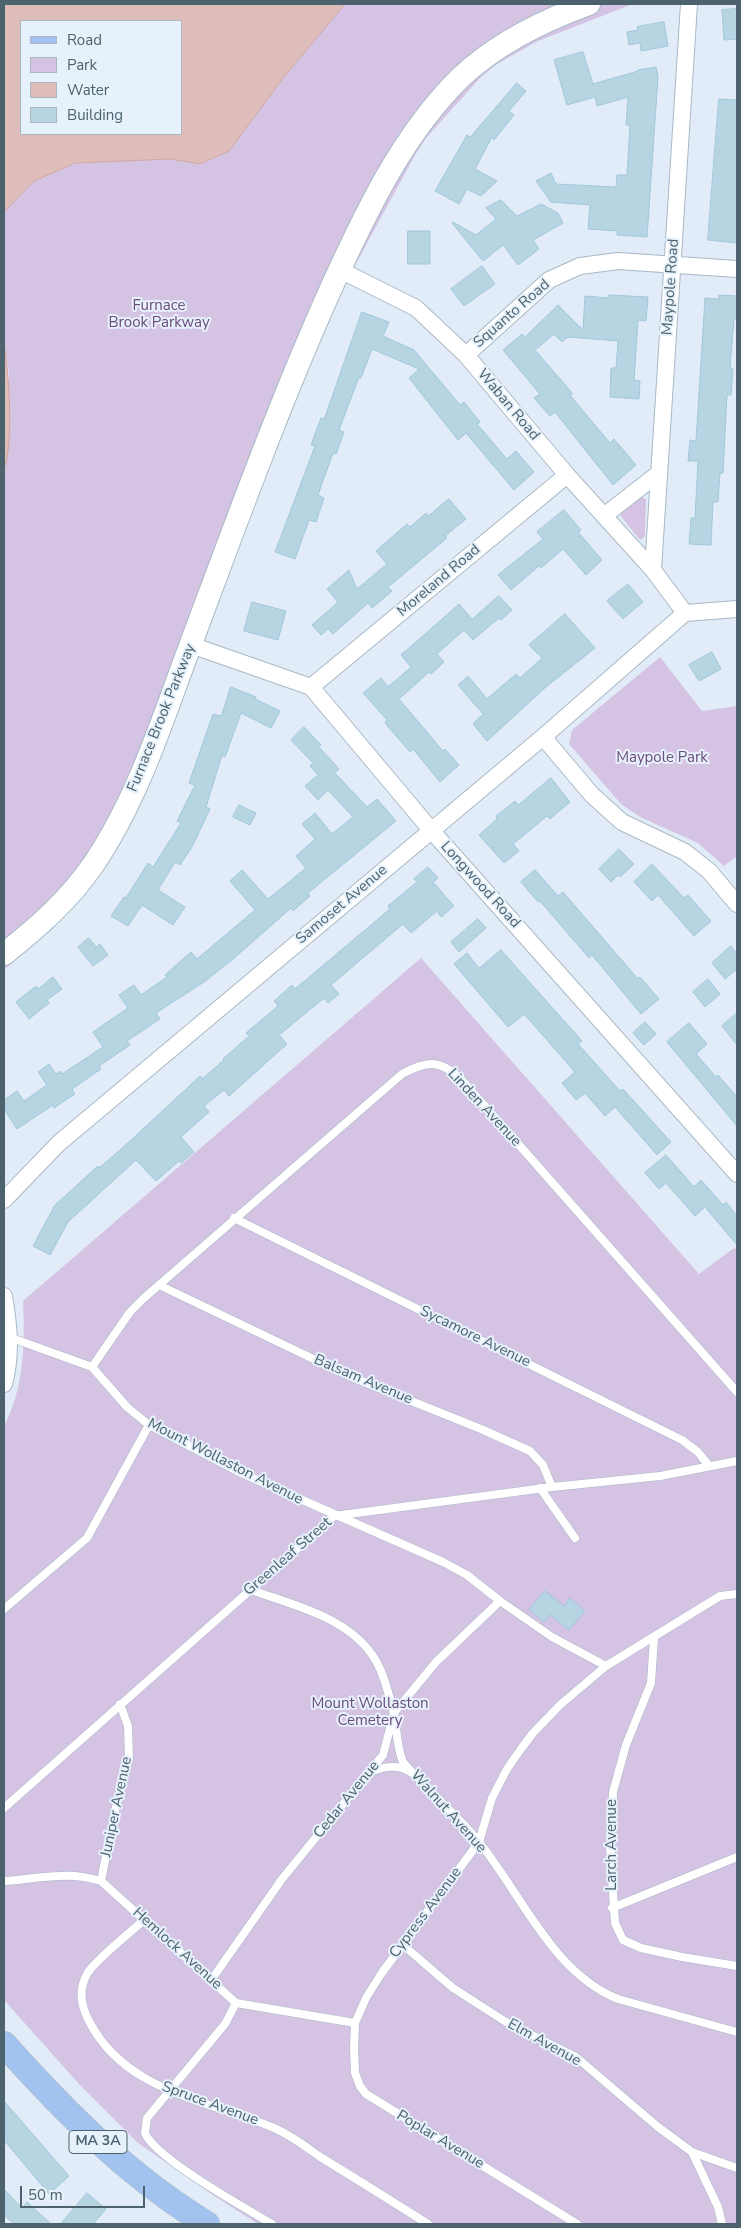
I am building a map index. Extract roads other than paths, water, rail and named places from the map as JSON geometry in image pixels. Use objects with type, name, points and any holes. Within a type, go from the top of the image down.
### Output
[{"type":"main road","name":"Furnace Brook Parkway","points":[[4,954],[36,928],[68,897],[94,864],[114,832],[162,722],[284,394],[340,270],[378,194],[403,152],[421,125],[459,80],[482,59],[507,41],[539,24],[589,4]]},
{"type":"main road","name":"MA 3A","points":[[4,2044],[52,2098],[110,2153],[146,2183],[207,2224]]},
{"type":"street","name":"Maypole Road","points":[[653,570],[689,4]]},
{"type":"street","name":"Squanto Road","points":[[466,355],[549,280],[580,266],[618,261],[737,269]]},
{"type":"street","name":"Waban Road","points":[[340,270],[416,308],[466,355],[567,475],[653,570]]},
{"type":"street","points":[[605,515],[659,473]]},
{"type":"street","name":"Moreland Road","points":[[311,687],[567,475]]},
{"type":"street","points":[[653,570],[685,613],[737,609]]},
{"type":"street","name":"Samoset Avenue","points":[[4,1200],[59,1142],[542,737],[685,613]]},
{"type":"street","points":[[191,645],[311,687]]},
{"type":"street","name":"Longwood Road","points":[[311,687],[431,830],[737,1174]]},
{"type":"street","points":[[542,737],[592,795],[622,822],[685,852],[709,871],[737,904]]},
{"type":"street","points":[[4,1296],[9,1337],[8,1371],[4,1384]]},
{"type":"lane","name":"Linden Avenue","points":[[92,1367],[130,1312],[159,1285],[402,1074],[426,1064],[442,1065],[449,1068],[460,1078],[737,1392]]},
{"type":"lane","name":"Sycamore Avenue","points":[[234,1218],[682,1440],[698,1452],[709,1466]]},
{"type":"lane","name":"Balsam Avenue","points":[[159,1285],[349,1376],[482,1428],[530,1451],[543,1465],[552,1487]]},
{"type":"lane","name":"Mount Wollaston Avenue","points":[[9,1337],[92,1367],[127,1407],[149,1426],[239,1472],[334,1516],[443,1562],[467,1575],[500,1602],[552,1637],[606,1666]]},
{"type":"lane","points":[[4,1609],[87,1538],[149,1426]]},
{"type":"lane","name":"Greenleaf Street","points":[[4,1808],[334,1516],[540,1488],[660,1476],[737,1462]]},
{"type":"lane","points":[[540,1488],[575,1538]]},
{"type":"lane","name":"Walnut Avenue","points":[[251,1590],[342,1626],[372,1655],[380,1669],[394,1713],[398,1750],[404,1762],[479,1842],[555,1950],[592,1986],[618,1999],[737,2032]]},
{"type":"lane","name":"Cypress Avenue","points":[[355,2023],[366,1998],[381,1974],[479,1842],[492,1798],[507,1769],[533,1733],[560,1705],[606,1666],[720,1596],[737,1594]]},
{"type":"lane","name":"Cedar Avenue","points":[[212,1979],[282,1879],[383,1755],[394,1713],[436,1662],[500,1602]]},
{"type":"lane","name":"Larch Avenue","points":[[654,1638],[651,1683],[626,1745],[613,1792],[610,1847],[612,1908],[619,1935],[634,1946],[682,1957],[737,1966]]},
{"type":"lane","name":"Juniper Avenue","points":[[102,1880],[115,1811],[129,1759],[128,1726],[120,1704]]},
{"type":"lane","points":[[368,1773],[381,1768],[392,1767],[414,1774]]},
{"type":"lane","points":[[612,1908],[737,1857]]},
{"type":"lane","points":[[4,1881],[62,1875],[81,1875],[102,1880]]},
{"type":"lane","name":"Hemlock Avenue","points":[[102,1880],[236,2003],[355,2023]]},
{"type":"lane","name":"Spruce Avenue","points":[[144,1920],[90,1969],[82,1986],[81,2002],[92,2026],[122,2064],[168,2091],[276,2128],[428,2224]]},
{"type":"lane","name":"Elm Avenue","points":[[403,1945],[460,1993],[506,2022],[576,2056],[658,2127],[692,2152],[737,2168]]},
{"type":"lane","points":[[236,2003],[224,2024],[147,2118],[144,2128],[146,2137],[168,2158],[272,2224]]},
{"type":"lane","name":"Poplar Avenue","points":[[355,2023],[355,2073],[360,2086],[366,2094],[576,2224]]},
{"type":"lane","points":[[692,2152],[718,2207],[722,2224]]},
{"type":"water","points":[[4,4],[345,4],[283,78],[229,151],[200,164],[171,159],[75,163],[34,181],[4,212]]},
{"type":"water","points":[[4,343],[8,371],[10,425],[4,470]]},
{"type":"park label","name":"Maypole Park","points":[[662,758]]},
{"type":"park label","name":"Mount Wollaston Cemetery","points":[[370,1712]]}]
